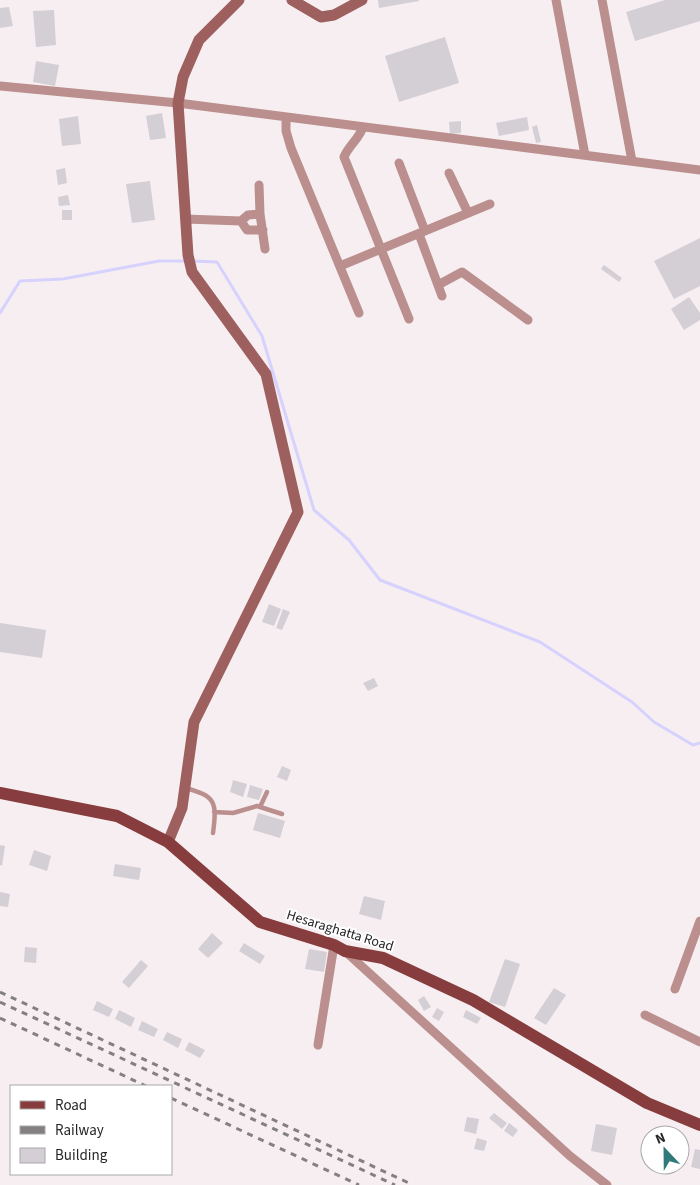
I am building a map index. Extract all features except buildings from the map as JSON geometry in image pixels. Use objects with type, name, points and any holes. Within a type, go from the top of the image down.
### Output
[{"type":"main road","name":"Hesaraghatta Road","points":[[0,793],[118,816],[168,842],[260,922],[339,948],[383,958],[473,1000],[647,1103],[700,1126]]},
{"type":"street","points":[[168,842],[182,808],[194,722],[298,512],[266,374],[191,268],[188,255],[178,103],[183,77],[199,40],[239,0]]},
{"type":"street","points":[[292,0],[321,17],[334,15],[347,3],[362,0]]},
{"type":"street","points":[[556,0],[585,155]]},
{"type":"street","points":[[602,0],[632,161]]},
{"type":"street","points":[[0,86],[178,103],[700,170]]},
{"type":"street","points":[[286,117],[286,131],[291,148],[360,313]]},
{"type":"street","points":[[363,127],[359,137],[347,149],[344,157],[409,319]]},
{"type":"street","points":[[399,163],[442,296]]},
{"type":"street","points":[[449,173],[468,213]]},
{"type":"street","points":[[259,185],[260,214],[266,249]]},
{"type":"street","points":[[340,266],[490,204]]},
{"type":"street","points":[[185,219],[241,221],[248,215],[260,214]]},
{"type":"street","points":[[241,221],[247,230],[263,230]]},
{"type":"street","points":[[438,285],[462,272],[528,320]]},
{"type":"street","points":[[675,990],[700,921]]},
{"type":"street","points":[[318,1045],[339,948],[570,1156],[607,1185]]},
{"type":"street","points":[[645,1015],[700,1042]]},
{"type":"lane","points":[[184,788],[206,794],[212,802],[214,812],[213,833]]},
{"type":"lane","points":[[260,807],[268,792]]},
{"type":"lane","points":[[214,812],[232,813],[257,806],[282,814]]},
{"type":"waterway","points":[[0,313],[20,281],[63,279],[159,261],[186,261]]},
{"type":"waterway","points":[[192,261],[217,262],[262,336],[314,510],[349,540],[380,580],[540,642],[632,702],[654,722],[693,745],[700,743]]},
{"type":"railway","points":[[0,992],[413,1185]]},
{"type":"railway","points":[[0,1002],[395,1185]]},
{"type":"railway","points":[[0,1018],[144,1085]]},
{"type":"railway","points":[[172,1098],[359,1185]]}]
